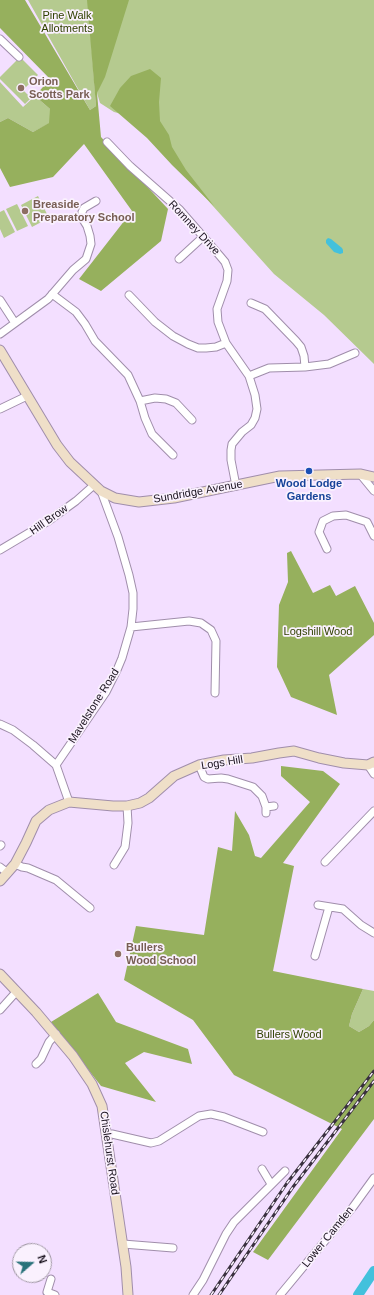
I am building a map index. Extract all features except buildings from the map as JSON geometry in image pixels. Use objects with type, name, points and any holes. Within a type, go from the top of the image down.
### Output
[{"type":"street","points":[[0,40],[19,57]]},
{"type":"street","name":"Romney Drive","points":[[107,142],[130,166],[180,210],[225,262],[228,270],[227,281],[218,309],[218,322],[226,343],[249,376],[255,395],[257,409],[255,418],[251,425],[242,432],[232,444],[231,460],[236,486]]},
{"type":"street","points":[[0,334],[48,298],[72,270],[86,259],[91,244],[87,226],[82,218],[82,212],[84,208],[96,201]]},
{"type":"street","points":[[179,259],[204,236]]},
{"type":"street","points":[[52,294],[76,312],[95,341],[128,375],[140,401],[152,434],[173,455]]},
{"type":"street","points":[[129,295],[155,322],[172,336],[188,344],[198,348],[206,348],[216,347],[226,343]]},
{"type":"street","points":[[0,300],[15,323]]},
{"type":"street","points":[[251,303],[265,309],[301,347],[304,356],[304,367]]},
{"type":"street","name":"Sundridge Avenue","points":[[0,350],[57,445],[70,462],[98,488],[115,498],[139,502],[174,498],[280,476],[360,474],[374,477]]},
{"type":"street","points":[[249,376],[269,368],[304,367],[329,364],[355,353]]},
{"type":"street","points":[[0,409],[27,396]]},
{"type":"street","points":[[140,401],[155,398],[166,399],[176,403],[192,420]]},
{"type":"street","points":[[360,474],[374,491]]},
{"type":"street","name":"Mavelstone Road","points":[[56,765],[108,686],[122,658],[131,627],[133,609],[129,575],[120,544],[98,488]]},
{"type":"street","name":"Hill Brow","points":[[0,550],[47,522],[76,501],[98,488]]},
{"type":"street","points":[[106,506],[115,498]]},
{"type":"street","points":[[327,548],[319,532],[323,521],[333,516],[346,515],[367,522],[373,533]]},
{"type":"street","points":[[131,627],[189,622],[201,623],[211,630],[216,641],[215,693]]},
{"type":"street","points":[[0,724],[13,730],[56,765],[69,802]]},
{"type":"street","name":"Logs Hill","points":[[0,881],[15,864],[36,821],[48,810],[69,802],[113,806],[127,806],[140,803],[149,798],[174,776],[199,765],[224,760],[252,758],[279,753],[294,752],[338,762],[371,764]]},
{"type":"street","points":[[371,764],[374,774]]},
{"type":"street","points":[[199,765],[204,777],[208,779],[228,779],[253,787],[262,796],[266,810],[274,806]]},
{"type":"street","points":[[114,865],[125,847],[128,823],[127,806]]},
{"type":"street","points":[[325,862],[374,811]]},
{"type":"street","points":[[15,864],[56,880],[90,908]]},
{"type":"street","points":[[0,867],[8,873]]},
{"type":"street","points":[[318,905],[343,909],[361,925],[374,933]]},
{"type":"street","points":[[315,956],[329,907]]},
{"type":"street","name":"Chislehurst Road","points":[[0,974],[56,1034],[92,1084],[102,1106],[123,1244],[128,1295]]},
{"type":"street","points":[[0,1010],[17,991]]},
{"type":"street","points":[[36,1064],[42,1059],[49,1042],[56,1034]]},
{"type":"street","points":[[106,1134],[151,1143],[160,1141],[199,1116],[211,1114],[224,1117],[263,1132]]},
{"type":"street","points":[[262,1170],[272,1184]]},
{"type":"street","points":[[194,1295],[226,1234],[234,1222],[285,1171]]},
{"type":"street","name":"Lower Camden","points":[[280,1295],[353,1207],[374,1178]]},
{"type":"street","points":[[123,1244],[173,1248]]},
{"type":"street","points":[[50,1283],[47,1292],[55,1295]]},
{"type":"green space","points":[[0,0],[25,0],[90,110],[96,106],[87,0],[129,0],[105,77],[97,93],[101,137],[168,209],[161,241],[101,291],[79,279],[132,211],[84,144],[53,177],[10,187],[0,168],[0,122],[8,118],[33,132],[49,123],[50,109],[35,96],[50,79],[0,28]]},
{"type":"green space","name":"Pine Walk Allotments","points":[[28,0],[88,0],[96,106],[90,110]]},
{"type":"green space","points":[[125,0],[374,0],[374,364],[324,315],[274,274],[133,117],[114,112],[100,103],[97,93]]},
{"type":"green space","points":[[20,57],[38,75],[23,90],[31,98],[25,104],[0,79],[0,77]]},
{"type":"green space","points":[[150,69],[161,78],[159,102],[160,121],[169,135],[172,147],[186,170],[214,206],[147,138],[110,106],[120,88],[131,76]]},
{"type":"green space","points":[[0,82],[23,107],[35,96],[50,109],[50,123],[33,132],[8,118],[0,122]]},
{"type":"green space","points":[[38,196],[49,218],[32,227],[21,205]]},
{"type":"green space","points":[[17,204],[28,226],[17,231],[6,209]]},
{"type":"green space","points":[[4,210],[15,232],[4,238],[0,229],[0,212]]},
{"type":"green space","name":"Logshill Wood","points":[[291,551],[313,593],[330,585],[336,596],[355,586],[374,623],[374,635],[329,675],[337,715],[291,697],[277,667],[279,605],[288,582],[287,553]]},
{"type":"green space","name":"Bullers Wood","points":[[281,766],[323,771],[340,784],[283,863],[294,866],[273,971],[363,989],[352,1014],[349,1026],[359,1032],[369,1026],[374,1020],[374,1119],[268,1260],[253,1252],[342,1129],[234,1075],[193,1020],[124,980],[136,926],[204,935],[218,847],[232,851],[235,811],[249,835],[255,856],[261,858],[310,802],[281,776]]},
{"type":"green space","points":[[363,989],[374,991],[374,1020],[369,1026],[359,1032],[349,1026],[352,1014]]},
{"type":"green space","points":[[98,993],[116,1022],[188,1049],[192,1064],[144,1052],[125,1063],[156,1102],[101,1086],[51,1022]]},
{"type":"water","points":[[328,238],[342,248],[343,253],[340,254],[334,252],[326,243]]},
{"type":"waterway","points":[[358,1295],[374,1271]]},
{"type":"railway","points":[[211,1295],[287,1183],[374,1071]]},
{"type":"railway","points":[[219,1295],[293,1187],[374,1081]]},
{"type":"place","name":"Orion Scotts Park","points":[[21,88]]},
{"type":"place","name":"Breaside Preparatory School","points":[[25,211]]},
{"type":"place","name":"Wood Lodge Gardens","points":[[309,471]]},
{"type":"place","name":"Bullers Wood School","points":[[118,954]]}]
